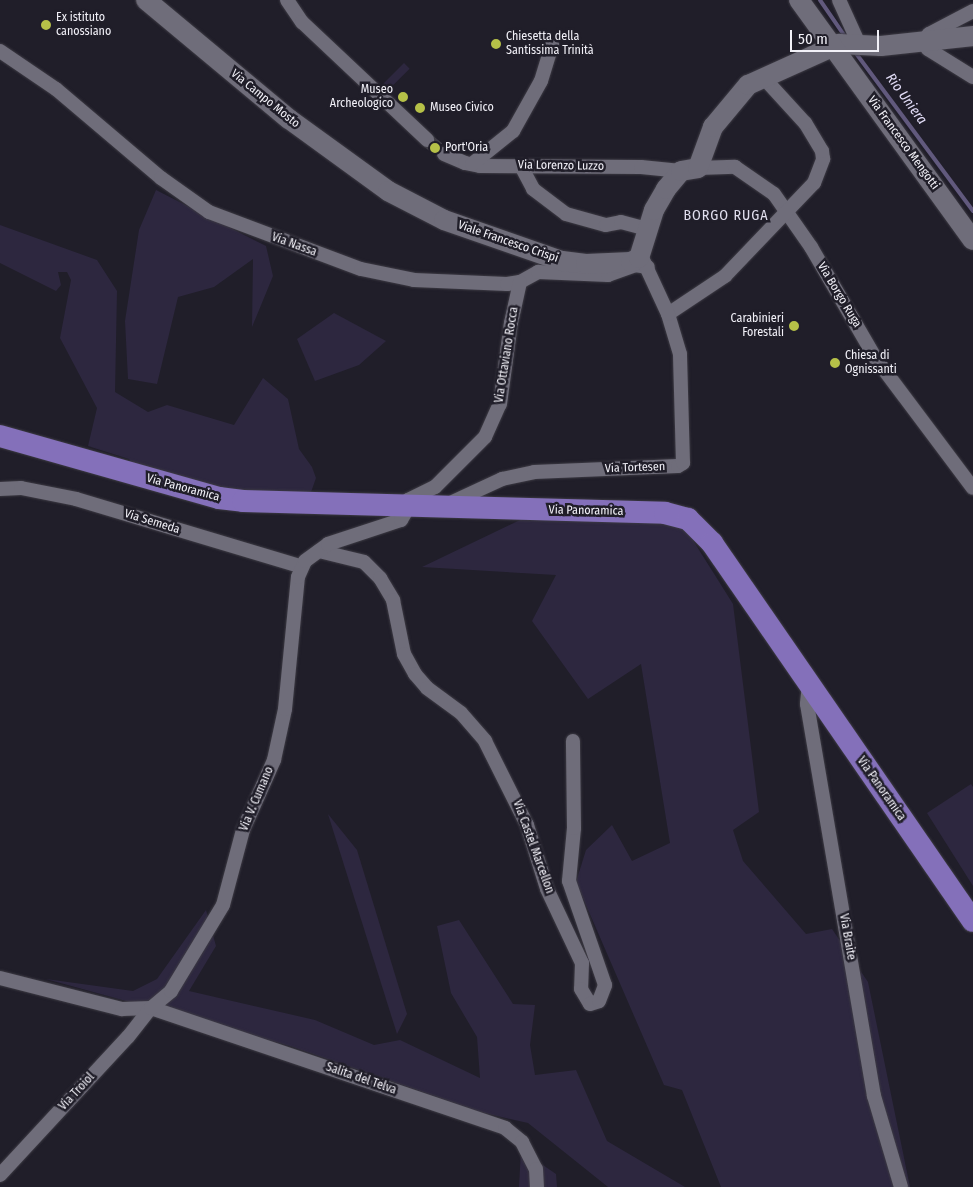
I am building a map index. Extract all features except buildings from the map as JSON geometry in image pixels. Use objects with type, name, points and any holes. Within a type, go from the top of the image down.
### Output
[{"type":"main road","name":"Via Panoramica","points":[[0,436],[219,498],[437,509],[665,513],[688,519],[712,543],[973,921]]},
{"type":"street","name":"Via Campo Mosto","points":[[146,0],[289,120],[388,191]]},
{"type":"street","points":[[287,0],[302,22],[427,140]]},
{"type":"street","name":"Via Francesco Mengotti","points":[[800,0],[836,45],[973,240]]},
{"type":"street","points":[[839,0],[859,44]]},
{"type":"street","points":[[922,42],[929,34],[973,11]]},
{"type":"street","points":[[640,262],[647,229],[654,210],[689,169],[724,112],[748,85],[836,45],[859,44],[880,46],[973,36]]},
{"type":"street","points":[[922,42],[928,49],[973,77]]},
{"type":"street","points":[[472,164],[513,131],[542,81],[552,44]]},
{"type":"street","name":"Via Nassa","points":[[0,51],[56,89],[161,178],[210,212],[280,240],[391,277],[464,283],[520,282],[538,272],[608,275],[640,262]]},
{"type":"street","points":[[668,314],[724,276],[814,183],[823,158],[822,152],[805,124],[763,77]]},
{"type":"street","name":"Via Lorenzo Luzzo","points":[[444,154],[472,164],[689,169]]},
{"type":"street","points":[[522,166],[533,189],[566,214],[606,225],[621,222],[647,229]]},
{"type":"street","name":"Via Borgo Ruga","points":[[689,169],[735,167],[774,194],[787,210],[876,359],[973,488]]},
{"type":"street","name":"Viale Francesco Crispi","points":[[388,191],[444,220],[562,261],[608,264],[640,262]]},
{"type":"street","name":"Via Tortesen","points":[[437,509],[490,484],[534,472],[669,467],[683,463],[680,354],[668,314],[640,262]]},
{"type":"street","name":"Via Ottaviano Rocca","points":[[408,508],[408,500],[436,487],[475,449],[495,420],[500,404],[511,323],[520,282]]},
{"type":"street","name":"Via Semeda","points":[[0,489],[22,488],[76,499],[302,567]]},
{"type":"street","points":[[302,567],[319,551],[364,530],[401,520],[408,508]]},
{"type":"street","name":"Via Castel Marcellon","points":[[319,551],[364,562],[380,578],[393,600],[404,654],[415,674],[427,688],[461,713],[485,741],[528,825],[540,872],[582,964],[581,989],[590,1004],[599,1002],[605,985],[569,882],[574,828],[573,741]]},
{"type":"street","name":"Via V. Cumano","points":[[151,1008],[171,991],[223,905],[243,830],[274,760],[285,709],[298,577],[302,567]]},
{"type":"street","name":"Via Braite","points":[[810,684],[807,704],[874,1096],[901,1187]]},
{"type":"street","points":[[0,978],[122,1009],[151,1008]]},
{"type":"street","name":"Via Troiol","points":[[0,1174],[128,1037],[151,1008]]},
{"type":"street","name":"Salita del Telva","points":[[151,1008],[505,1128],[522,1142],[536,1169],[537,1187]]},
{"type":"shaded area","points":[[404,63],[410,69],[384,94],[379,88]]},
{"type":"shaded area","points":[[156,190],[266,246],[273,276],[252,327],[253,259],[214,287],[178,297],[157,384],[128,379],[125,321],[139,230]]},
{"type":"shaded area","points":[[0,225],[97,260],[117,291],[115,392],[148,412],[167,405],[234,425],[263,378],[288,399],[299,449],[312,467],[316,478],[310,495],[225,490],[135,465],[129,459],[88,446],[97,408],[60,338],[71,280],[67,272],[58,272],[61,285],[56,291],[0,263]]},
{"type":"shaded area","points":[[334,313],[386,341],[359,365],[315,381],[297,339]]},
{"type":"shaded area","points":[[520,520],[659,522],[684,526],[733,604],[759,812],[733,830],[743,861],[806,934],[832,929],[868,982],[910,1187],[721,1187],[682,1090],[664,1085],[576,882],[586,850],[612,825],[632,861],[670,843],[641,664],[588,699],[532,621],[556,575],[422,567]]},
{"type":"shaded area","points":[[971,784],[973,787],[973,886],[927,813]]},
{"type":"shaded area","points":[[328,814],[357,850],[407,1014],[397,1034]]},
{"type":"shaded area","points":[[206,910],[216,946],[189,991],[315,1020],[374,1045],[400,1040],[480,1078],[477,1037],[451,993],[437,926],[459,920],[513,1004],[535,1005],[530,1045],[535,1075],[576,1070],[607,1141],[685,1187],[608,1187],[528,1123],[480,1112],[290,1046],[46,979],[133,991],[157,979]]},
{"type":"shaded area","points":[[521,1150],[556,1174],[557,1187],[519,1187]]},
{"type":"waterway","name":"Rio Uniera","points":[[820,0],[846,38]]},
{"type":"waterway","name":"Rio Uniera","points":[[855,52],[973,211]]},
{"type":"tunnel","points":[[427,140],[444,154]]},
{"type":"place","name":"Ex istituto canossiano","points":[[46,25]]},
{"type":"place","name":"Chiesetta della Santissima Trinità","points":[[496,44]]},
{"type":"place","name":"Museo Archeologico","points":[[403,97]]},
{"type":"place","name":"Museo Civico","points":[[420,108]]},
{"type":"place","name":"Port'Oria","points":[[435,148]]},
{"type":"place","name":"Carabinieri Forestali","points":[[794,326]]},
{"type":"place","name":"Chiesa di Ognissanti","points":[[835,363]]},
{"type":"district","name":"BORGO RUGA","points":[[726,216]]}]
